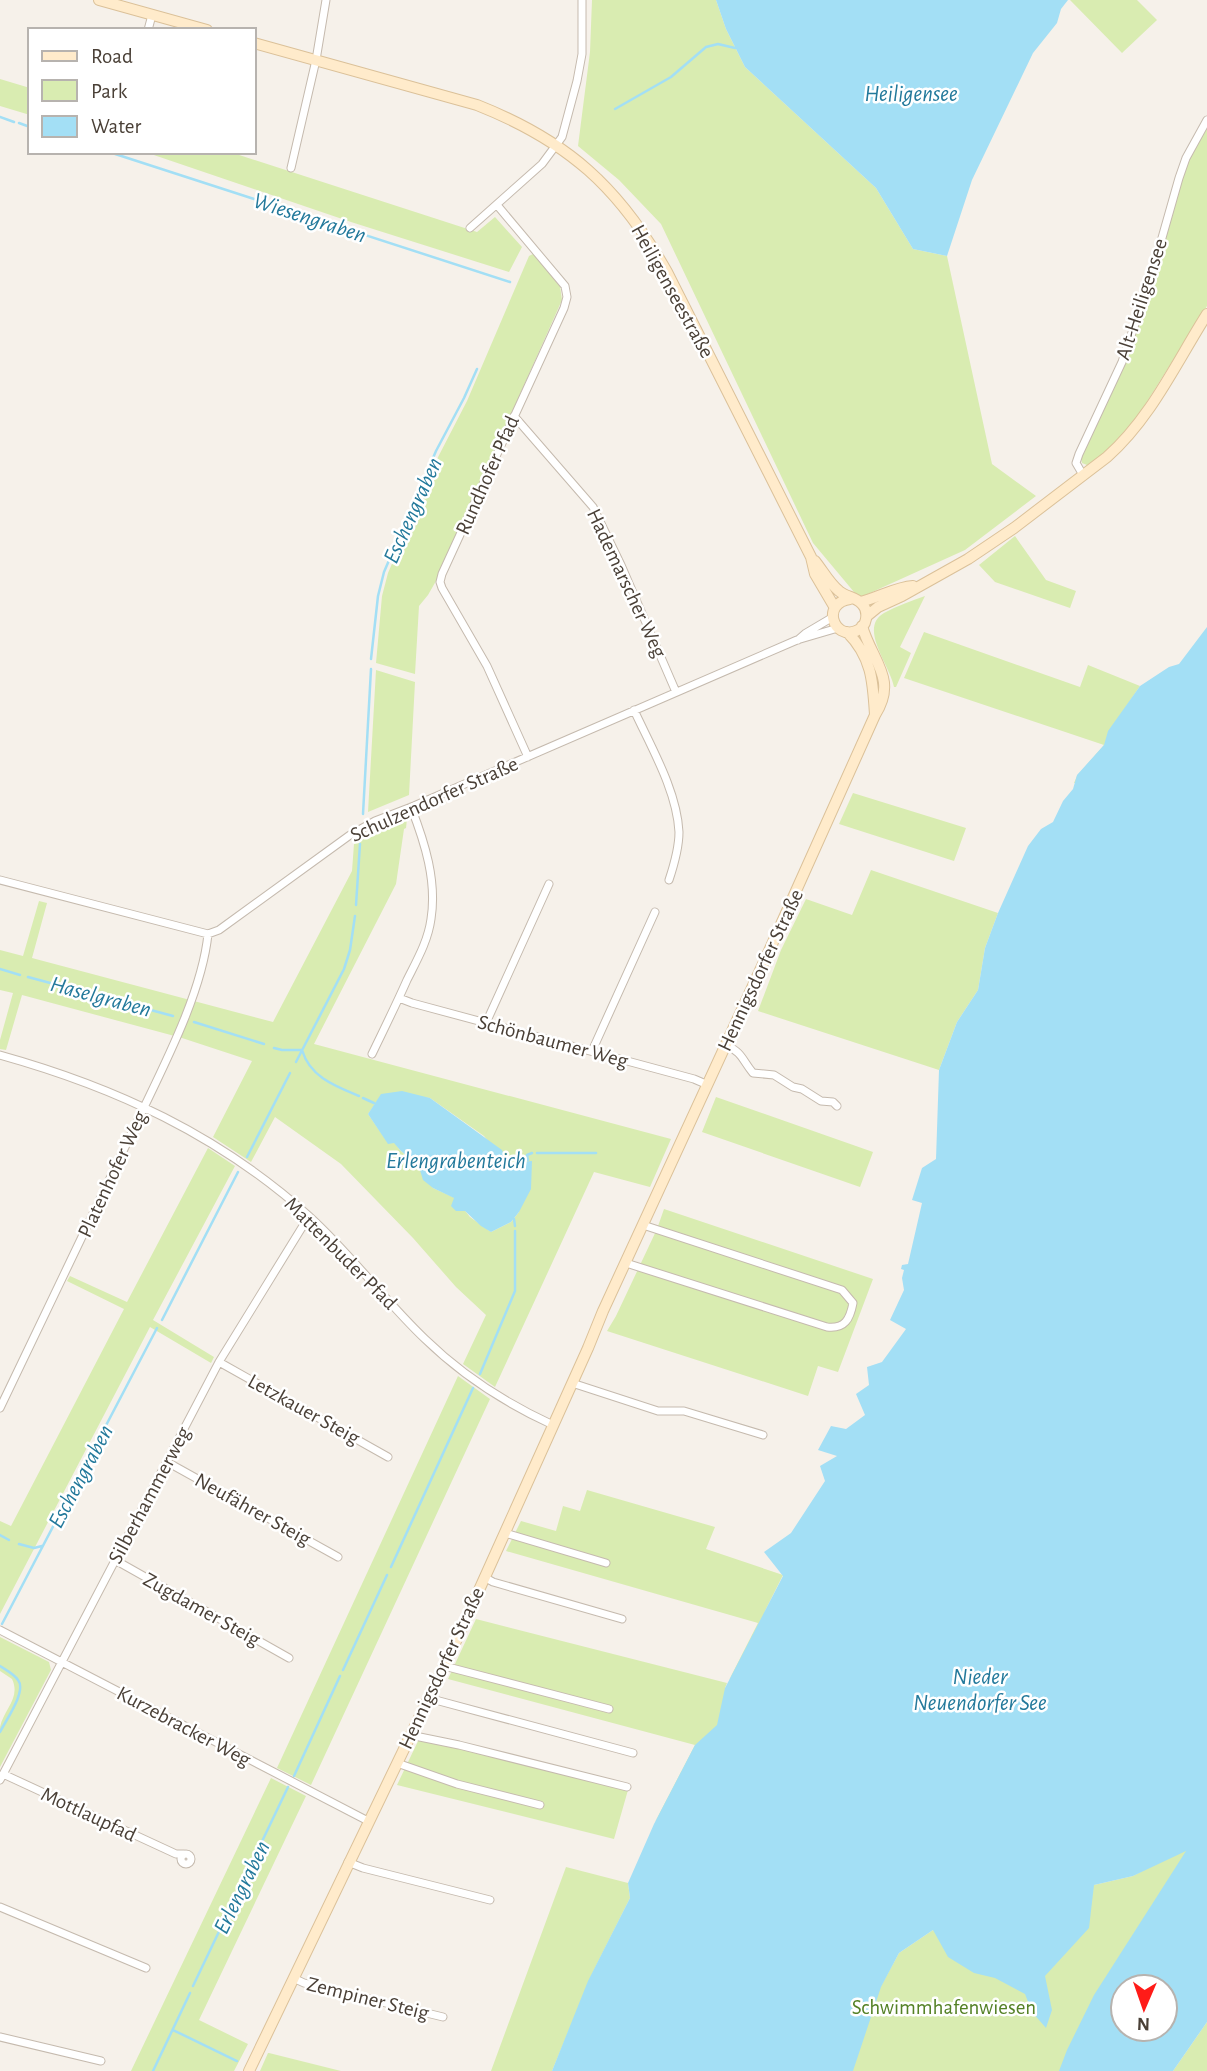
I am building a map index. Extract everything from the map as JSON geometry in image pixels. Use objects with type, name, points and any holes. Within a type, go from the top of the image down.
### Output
[{"type":"main road","points":[[99,0],[199,28]]},
{"type":"main road","name":"Heiligenseestraße","points":[[256,44],[477,105],[512,120],[556,145],[608,188],[647,237],[667,272],[811,557],[836,590],[855,600]]},
{"type":"main road","points":[[904,591],[878,607],[855,632],[838,621],[840,602],[877,598],[919,586],[968,559],[1121,445],[1140,423],[1207,314]]},
{"type":"main road","name":"Heiligenseestraße","points":[[811,557],[838,621]]},
{"type":"main road","points":[[855,600],[864,607],[864,621]]},
{"type":"main road","name":"Hennigsdorfer Straße","points":[[838,621],[858,644],[870,670],[875,715]]},
{"type":"main road","name":"Hennigsdorfer Straße","points":[[249,2071],[444,1666],[603,1311],[882,704],[886,686],[864,621]]},
{"type":"street","points":[[291,167],[316,60],[326,0]]},
{"type":"street","points":[[470,228],[542,164],[564,132],[580,68],[583,40],[582,0]]},
{"type":"street","points":[[149,28],[152,15]]},
{"type":"street","name":"Alt-Heiligensee","points":[[1083,475],[1076,463],[1079,454],[1122,362],[1150,280],[1186,158],[1207,120]]},
{"type":"street","name":"Rundhofer Pfad","points":[[497,205],[565,286],[567,292],[564,308],[440,582],[487,666],[528,757]]},
{"type":"street","name":"Hademarscher Weg","points":[[514,416],[593,507],[676,692]]},
{"type":"street","name":"Schulzendorfer Straße","points":[[208,934],[219,930],[350,835],[375,821],[838,621]]},
{"type":"street","points":[[634,710],[676,809],[678,846],[669,880]]},
{"type":"street","points":[[372,1054],[424,944],[432,912],[430,866],[411,807]]},
{"type":"street","points":[[0,880],[208,934]]},
{"type":"street","points":[[486,1023],[549,884]]},
{"type":"street","points":[[592,1051],[655,912]]},
{"type":"street","name":"Platenhofer Weg","points":[[0,1408],[186,1013],[204,959],[208,934]]},
{"type":"street","name":"Schönbaumer Weg","points":[[399,998],[708,1085]]},
{"type":"street","points":[[726,1045],[743,1056],[753,1073],[774,1075],[821,1101],[833,1102],[837,1106]]},
{"type":"street","name":"Mattenbuder Pfad","points":[[1,1058],[69,1076],[144,1106],[229,1155],[309,1216],[444,1356],[497,1397],[552,1425]]},
{"type":"street","name":"Silberhammerweg","points":[[1,1777],[219,1362],[309,1216]]},
{"type":"street","points":[[626,1263],[827,1327],[844,1325],[851,1315],[853,1303],[842,1290],[643,1225]]},
{"type":"street","name":"Letzkauer Steig","points":[[219,1362],[388,1457]]},
{"type":"street","points":[[572,1383],[658,1410],[684,1411],[763,1435]]},
{"type":"street","name":"Neufährer Steig","points":[[167,1462],[338,1557]]},
{"type":"street","points":[[505,1533],[606,1563]]},
{"type":"street","name":"Zugdamer Steig","points":[[115,1560],[289,1658]]},
{"type":"street","points":[[484,1577],[493,1582],[622,1619]]},
{"type":"street","name":"Kurzebracker Weg","points":[[0,1630],[368,1821]]},
{"type":"street","points":[[444,1666],[608,1709]]},
{"type":"street","points":[[428,1698],[633,1753]]},
{"type":"street","points":[[410,1734],[627,1787]]},
{"type":"street","points":[[397,1762],[457,1784],[540,1805]]},
{"type":"street","name":"Mottlaupfad","points":[[1,1777],[180,1856]]},
{"type":"street","points":[[348,1862],[372,1871],[490,1900]]},
{"type":"street","points":[[0,1907],[146,1968]]},
{"type":"street","name":"Zempiner Steig","points":[[293,1978],[443,2017]]},
{"type":"street","points":[[0,2037],[101,2061]]},
{"type":"green space","points":[[592,0],[716,0],[726,29],[745,67],[876,188],[913,249],[947,256],[992,464],[1036,496],[965,550],[859,598],[813,543],[661,224],[619,180],[578,146],[590,52]]},
{"type":"green space","points":[[1070,0],[1137,0],[1157,20],[1122,53]]},
{"type":"green space","points":[[0,79],[28,87],[28,114],[0,106]]},
{"type":"green space","points":[[1207,123],[1207,306],[1138,416],[1113,445],[1087,465],[1082,463],[1081,457],[1106,404],[1166,233],[1190,155]]},
{"type":"green space","points":[[151,154],[236,154],[477,232],[495,217],[522,247],[509,272]]},
{"type":"green space","points":[[533,254],[560,286],[562,300],[440,574],[419,606],[415,674],[376,663],[382,596],[388,573],[436,461],[467,401],[529,256]]},
{"type":"green space","points":[[1015,536],[1046,580],[1076,591],[1070,608],[995,582],[979,565]]},
{"type":"green space","points":[[925,596],[900,647],[911,653],[894,687],[878,647],[874,628],[884,613]]},
{"type":"green space","points":[[924,632],[1080,687],[1088,665],[1140,686],[1125,708],[1093,784],[1074,783],[1104,745],[904,678]]},
{"type":"green space","points":[[376,670],[415,682],[409,795],[368,812]]},
{"type":"green space","points":[[853,793],[966,828],[954,861],[839,824]]},
{"type":"green space","points":[[407,819],[396,884],[314,1044],[671,1139],[650,1187],[594,1172],[495,1387],[463,1364],[486,1315],[456,1287],[341,1164],[275,1117],[251,1162],[213,1137],[252,1061],[182,1038],[22,995],[6,1050],[0,1049],[13,993],[0,990],[0,950],[23,956],[39,901],[47,903],[32,958],[273,1022],[352,871],[354,844]],"holes":[[[382,1094],[430,1098],[484,1136],[507,1164],[524,1160],[519,1212],[511,1222],[491,1232],[470,1217],[455,1198],[433,1188],[419,1167],[394,1142],[388,1143],[368,1114]]]},
{"type":"green space","points":[[871,870],[998,913],[985,948],[978,990],[957,1022],[939,1070],[758,1011],[781,950],[806,899],[852,915]]},
{"type":"green space","points":[[716,1097],[873,1152],[860,1187],[702,1132]]},
{"type":"green space","points":[[208,1148],[235,1166],[153,1320],[214,1357],[211,1363],[150,1327],[0,1614],[0,1521],[11,1526],[124,1309],[67,1281],[70,1276],[127,1302]]},
{"type":"green space","points":[[664,1209],[873,1279],[838,1372],[818,1366],[808,1396],[607,1331],[657,1229]]},
{"type":"green space","points":[[458,1376],[490,1399],[311,1785],[277,1768]]},
{"type":"green space","points":[[587,1490],[715,1527],[706,1549],[783,1575],[765,1611],[760,1636],[729,1680],[758,1623],[506,1551],[521,1521],[556,1531],[563,1506],[580,1511]]},
{"type":"green space","points":[[476,1619],[727,1683],[725,1688],[738,1696],[655,1822],[695,1745],[448,1679]]},
{"type":"green space","points":[[0,1637],[49,1662],[51,1670],[0,1767],[0,1727],[13,1698],[14,1686],[12,1679],[0,1671]]},
{"type":"green space","points":[[420,1737],[628,1790],[614,1839],[397,1785]]},
{"type":"green space","points":[[271,1778],[306,1796],[199,2020],[248,2044],[234,2071],[131,2071]]},
{"type":"green space","name":"Schwimmhafenwiesen","points":[[1207,1837],[1128,1973],[1109,1973],[1109,2006],[1071,2071],[842,2071],[844,2054],[899,1953],[933,1930],[1133,1876]]},
{"type":"green space","points":[[566,1867],[628,1883],[630,1898],[593,1972],[552,2071],[491,2071]]},
{"type":"green space","points":[[1207,2022],[1207,2071],[1173,2071]]},
{"type":"green space","points":[[269,2053],[341,2071],[260,2071]]},
{"type":"water","name":"Heiligensee","points":[[716,0],[1068,0],[1061,9],[1057,23],[1033,53],[972,180],[947,256],[913,249],[876,188],[745,67],[726,29]]},
{"type":"water","name":"Nieder Neuendorfer See","points":[[1207,627],[1207,2022],[1173,2071],[1059,2071],[1094,1995],[1186,1851],[1133,1876],[1094,1885],[1089,1928],[1045,1976],[1052,2010],[1046,2028],[1032,2012],[1025,1994],[995,1978],[974,1973],[948,1957],[933,1930],[899,1953],[881,1987],[853,2071],[552,2071],[588,1981],[630,1898],[628,1883],[654,1824],[695,1745],[717,1725],[725,1688],[783,1576],[764,1552],[791,1533],[825,1481],[820,1466],[837,1456],[818,1450],[831,1426],[846,1429],[865,1415],[856,1394],[869,1385],[867,1367],[882,1362],[906,1329],[890,1320],[904,1290],[904,1270],[901,1269],[902,1265],[908,1264],[922,1203],[912,1200],[922,1168],[936,1159],[939,1070],[957,1022],[978,990],[985,948],[998,913],[1028,846],[1041,829],[1053,822],[1063,801],[1073,789],[1077,775],[1104,745],[1108,731],[1140,686],[1169,667],[1179,664]]},
{"type":"water","name":"Erlengrabenteich","points":[[402,1091],[430,1098],[502,1150],[507,1163],[532,1161],[531,1189],[511,1222],[491,1232],[465,1211],[456,1211],[451,1206],[454,1198],[423,1180],[419,1167],[394,1143],[388,1144],[368,1114],[381,1094]]},
{"type":"waterway","points":[[615,109],[671,77],[706,47],[718,44],[735,48]]},
{"type":"waterway","name":"Wiesengraben","points":[[0,117],[14,122]]},
{"type":"waterway","name":"Wiesengraben","points":[[19,123],[28,126]]},
{"type":"waterway","name":"Wiesengraben","points":[[115,154],[510,282]]},
{"type":"waterway","name":"Eschengraben","points":[[371,659],[378,596],[384,572],[436,451],[477,369]]},
{"type":"waterway","name":"Eschengraben","points":[[363,814],[371,669]]},
{"type":"waterway","name":"Eschengraben","points":[[356,905],[360,844]]},
{"type":"waterway","name":"Eschengraben","points":[[296,1062],[344,969],[355,916]]},
{"type":"waterway","name":"Haselgraben","points":[[0,969],[20,975]]},
{"type":"waterway","name":"Haselgraben","points":[[28,977],[173,1016]]},
{"type":"waterway","name":"Haselgraben","points":[[194,1022],[264,1044]]},
{"type":"waterway","name":"Erlengraben","points":[[274,1048],[302,1050],[317,1074],[359,1096]]},
{"type":"waterway","name":"Eschengraben","points":[[247,1157],[290,1073]]},
{"type":"waterway","name":"Erlengraben","points":[[363,1098],[374,1103]]},
{"type":"waterway","points":[[528,1160],[527,1155],[532,1153]]},
{"type":"waterway","points":[[537,1153],[596,1153]]},
{"type":"waterway","name":"Eschengraben","points":[[162,1320],[238,1172]]},
{"type":"waterway","name":"Erlengraben","points":[[514,1219],[515,1226]]},
{"type":"waterway","name":"Erlengraben","points":[[480,1374],[515,1291],[515,1231]]},
{"type":"waterway","name":"Eschengraben","points":[[2,1624],[157,1328]]},
{"type":"waterway","name":"Erlengraben","points":[[391,1567],[473,1388]]},
{"type":"waterway","points":[[0,1535],[9,1540]]},
{"type":"waterway","points":[[19,1544],[34,1548],[42,1546]]},
{"type":"waterway","name":"Erlengraben","points":[[343,1670],[387,1575]]},
{"type":"waterway","name":"Eschengraben","points":[[0,1666],[14,1676],[20,1685],[18,1698],[0,1732]]},
{"type":"waterway","name":"Erlengraben","points":[[294,1776],[340,1676]]},
{"type":"waterway","name":"Erlengraben","points":[[193,1986],[288,1787]]},
{"type":"waterway","name":"Erlengraben","points":[[153,2071],[190,1993]]},
{"type":"waterway","points":[[173,2030],[237,2061]]}]
